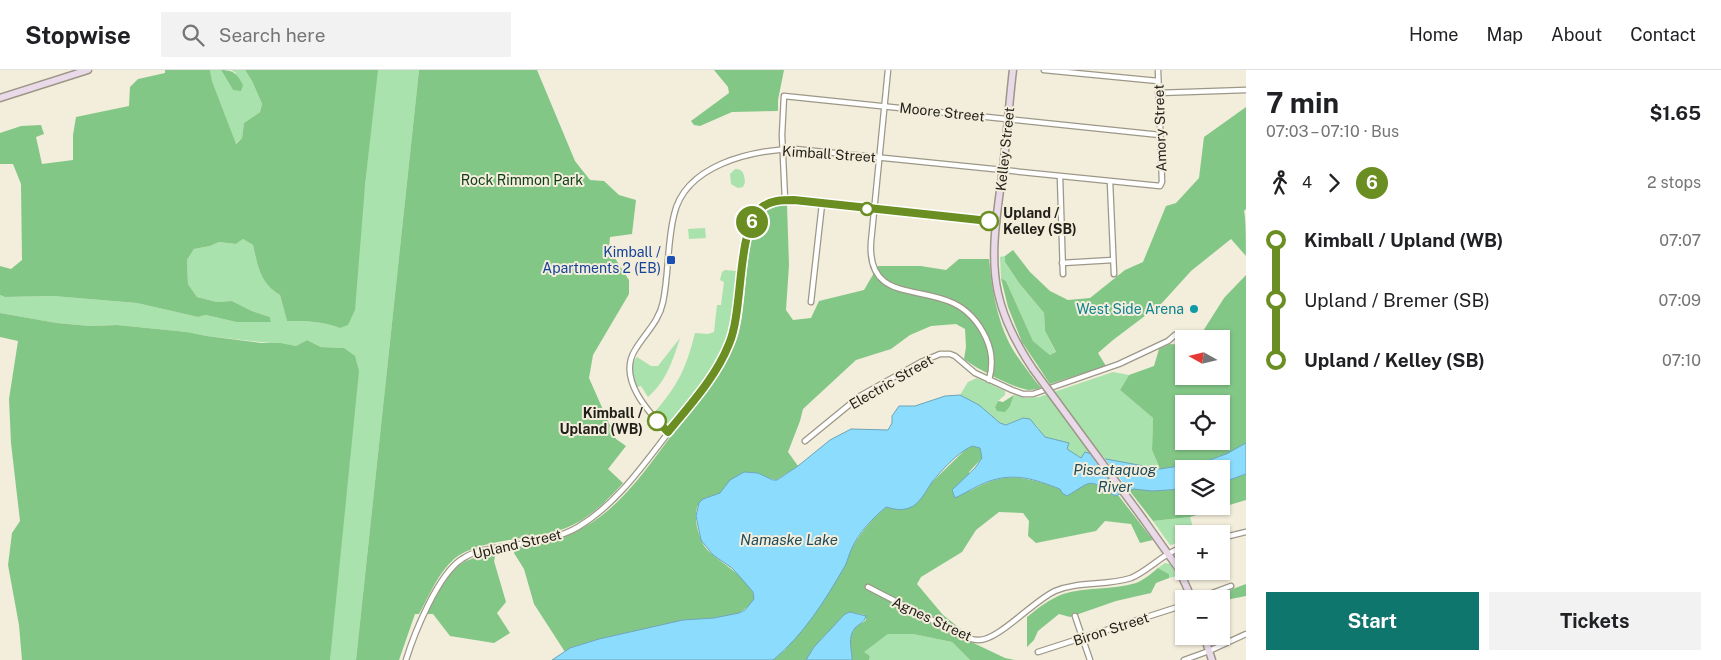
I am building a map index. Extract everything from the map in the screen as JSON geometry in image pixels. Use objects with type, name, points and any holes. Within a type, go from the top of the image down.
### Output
[{"type":"street","points":[[0,98],[88,70]]},
{"type":"street","points":[[888,70],[870,252],[872,262],[876,272],[891,286],[948,301],[962,308],[970,315],[984,332],[988,343],[992,366],[989,380]]},
{"type":"street","name":"Kelley Street","points":[[1013,70],[994,261],[1002,308],[1013,336],[1033,369],[1169,554],[1190,590]]},
{"type":"street","points":[[1044,70],[1158,81]]},
{"type":"street","name":"Amory Street","points":[[1158,70],[1162,182],[1160,186]]},
{"type":"street","points":[[1158,93],[1246,90]]},
{"type":"street","name":"Moore Street","points":[[783,150],[784,96],[1160,135]]},
{"type":"street","points":[[783,150],[785,200]]},
{"type":"street","name":"Kimball Street","points":[[668,432],[648,409],[634,386],[629,366],[635,351],[659,316],[663,301],[672,221],[678,201],[690,183],[707,171],[747,156],[783,150],[808,150],[1160,186]]},
{"type":"street","points":[[1060,177],[1063,274]]},
{"type":"street","points":[[1110,182],[1114,274]]},
{"type":"street","name":"Upland Street","points":[[406,660],[425,612],[447,574],[458,561],[476,552],[550,538],[578,527],[617,495],[668,432],[712,375],[730,342],[738,312],[746,242],[755,217],[767,204],[785,200],[997,222]]},
{"type":"street","points":[[811,302],[822,204]]},
{"type":"street","points":[[1062,263],[1113,260]]},
{"type":"street","name":"Electric Street","points":[[805,442],[860,396],[935,356],[945,354],[955,356],[975,373],[989,380],[1018,393],[1033,394],[1119,364],[1175,335]]},
{"type":"street","points":[[1230,536],[1246,532]]},
{"type":"street","name":"Agnes Street","points":[[868,587],[960,634],[979,640],[990,637],[1000,631],[1034,603],[1050,594],[1077,586],[1129,578],[1143,572],[1175,551]]},
{"type":"street","points":[[1220,590],[1231,586]]},
{"type":"street","name":"Biron Street","points":[[1038,652],[1175,608]]},
{"type":"street","points":[[1075,616],[1090,660]]},
{"type":"street","points":[[1184,660],[1246,634]]},
{"type":"street","points":[[1207,645],[1212,660]]},
{"type":"green space","points":[[165,70],[210,70],[212,81],[236,144],[242,138],[244,123],[260,112],[262,104],[245,70],[378,70],[365,186],[355,310],[348,325],[340,328],[307,321],[287,321],[280,295],[264,280],[258,267],[253,245],[243,239],[236,244],[219,242],[194,249],[187,260],[188,284],[197,297],[217,302],[232,301],[270,317],[271,322],[236,322],[206,315],[198,317],[137,303],[53,296],[5,297],[0,295],[0,266],[11,269],[22,260],[21,184],[13,164],[0,164],[0,133],[21,126],[41,125],[44,134],[36,137],[42,164],[73,160],[73,135],[76,117],[129,106],[130,87],[138,79],[165,73]]},
{"type":"green space","points":[[210,70],[221,70],[233,90],[236,73],[231,70],[245,70],[262,104],[260,112],[244,123],[242,138],[235,144],[212,81]]},
{"type":"green space","points":[[221,70],[237,75],[243,85],[241,91],[233,90]]},
{"type":"green space","points":[[377,70],[419,70],[356,660],[330,660],[344,348],[321,347],[307,340],[296,346],[117,325],[90,326],[57,323],[0,313],[0,295],[5,297],[53,296],[137,303],[198,317],[206,315],[236,322],[271,322],[270,317],[232,301],[217,302],[197,297],[188,284],[187,260],[194,249],[219,242],[236,244],[243,239],[253,245],[258,267],[264,280],[280,295],[287,321],[307,321],[340,328],[365,186]]},
{"type":"green space","name":"Rock Rimmon Park","points":[[419,70],[537,70],[575,161],[590,180],[604,181],[619,195],[636,200],[632,234],[610,237],[609,249],[629,280],[629,294],[593,355],[589,378],[616,439],[626,446],[608,469],[623,483],[587,517],[569,527],[477,547],[464,552],[448,565],[419,614],[415,614],[399,660],[356,660]]},
{"type":"green space","points":[[714,70],[784,70],[778,100],[778,111],[732,112],[700,126],[694,125],[691,121],[729,93],[728,87]]},
{"type":"green space","points":[[1246,107],[1246,209],[1244,211],[1246,256],[1231,239],[1191,271],[1162,303],[1098,353],[1106,366],[1050,384],[1022,342],[1008,307],[1001,278],[1006,281],[1033,341],[1050,355],[1056,352],[1045,331],[1044,313],[1019,283],[1005,262],[1005,256],[1013,250],[1030,272],[1050,291],[1068,300],[1090,298],[1125,270],[1143,262],[1166,206],[1176,203],[1199,178],[1204,137]]},
{"type":"green space","points":[[735,169],[743,173],[745,182],[743,187],[738,188],[731,184],[730,174]]},
{"type":"green space","points":[[781,204],[787,205],[789,265],[786,310],[793,320],[811,318],[819,301],[864,290],[878,266],[921,266],[946,270],[959,259],[989,259],[994,296],[1004,331],[1015,353],[1041,388],[1029,390],[1014,386],[986,373],[964,359],[966,347],[965,329],[956,324],[931,326],[910,335],[891,349],[856,360],[803,409],[788,452],[798,466],[776,480],[745,472],[728,483],[720,493],[702,500],[698,504],[696,523],[702,542],[710,553],[734,571],[748,585],[753,592],[754,599],[749,606],[739,613],[714,618],[683,620],[599,639],[572,647],[565,652],[534,604],[524,569],[514,553],[515,549],[546,543],[572,533],[595,521],[614,505],[648,467],[726,362],[740,327],[752,237],[757,223],[764,213]]},
{"type":"green space","points":[[705,228],[706,238],[689,239],[688,229]]},
{"type":"green space","points":[[1005,256],[1005,262],[1019,283],[1044,313],[1045,331],[1056,353],[1050,355],[1033,341],[1006,281],[1001,278],[1000,257]]},
{"type":"green space","points":[[725,270],[740,273],[736,315],[730,339],[719,363],[704,385],[672,426],[666,426],[654,413],[680,376],[695,333],[708,334],[714,332],[717,305],[721,305],[724,282],[720,280],[722,272]]},
{"type":"green space","points":[[1246,275],[1246,443],[1216,458],[1207,460],[1175,460],[1175,466],[1160,469],[1152,450],[1153,418],[1120,390],[1129,375],[1154,366],[1159,349],[1170,344],[1175,344],[1175,385],[1230,385],[1230,330],[1204,330],[1224,298]]},
{"type":"green space","points":[[0,313],[57,323],[90,326],[117,325],[187,332],[261,343],[280,343],[296,346],[307,340],[321,347],[344,348],[355,356],[359,371],[330,660],[22,660],[19,625],[8,565],[12,533],[20,521],[11,443],[9,399],[18,341],[0,337]]},
{"type":"green space","points":[[680,338],[664,378],[648,397],[641,386],[637,387],[632,371],[635,360],[637,357],[651,366],[658,366]]},
{"type":"green space","points":[[1113,372],[1129,375],[1120,390],[1153,418],[1152,450],[1160,469],[1106,459],[1081,458],[1067,449],[1068,443],[1045,437],[1036,425],[1022,418],[1006,425],[1000,423],[979,405],[960,395],[968,382],[977,378],[1005,391],[1005,395],[998,401],[995,407],[1010,406],[1014,395],[1027,398],[1039,397]]},
{"type":"green space","points":[[1014,395],[1010,406],[1005,412],[997,411],[995,407],[998,401],[1003,402]]},
{"type":"green space","points":[[972,446],[980,448],[982,458],[969,472],[970,491],[989,482],[1005,478],[1023,478],[1043,483],[1059,489],[1067,495],[1087,484],[1095,484],[1115,496],[1118,495],[1153,540],[1140,543],[1131,524],[1105,521],[1096,531],[1036,543],[1028,536],[1029,521],[1023,513],[999,512],[976,530],[962,552],[921,577],[917,584],[943,615],[962,630],[963,638],[1005,658],[1015,660],[970,660],[952,642],[913,634],[888,634],[864,652],[870,656],[869,660],[852,660],[851,643],[853,631],[866,620],[865,615],[850,612],[845,614],[814,647],[806,660],[773,660],[785,650],[837,577],[853,546],[872,520],[886,507],[900,510],[966,449]]},
{"type":"green space","points":[[1246,474],[1246,500],[1230,505],[1230,480]]},
{"type":"green space","points":[[1129,490],[1175,490],[1175,515],[1197,515],[1153,521]]},
{"type":"green space","points":[[1190,517],[1192,525],[1175,525],[1175,544],[1170,545],[1153,521]]},
{"type":"green space","points":[[496,552],[494,561],[506,602],[497,613],[510,633],[494,643],[450,636],[433,614],[427,614],[439,592],[448,577],[459,565]]},
{"type":"green space","points":[[1165,563],[1170,564],[1175,576],[1169,578],[1169,574],[1158,568]]},
{"type":"green space","points":[[1158,568],[1169,574],[1169,578],[1156,583],[1151,593],[1116,601],[1070,617],[1059,614],[1038,631],[1034,640],[1027,647],[1027,617],[1049,601],[1072,592],[1136,583]]},
{"type":"green space","points":[[1246,584],[1246,596],[1230,599],[1230,590]]},
{"type":"green space","points":[[888,634],[913,634],[952,642],[970,660],[869,660],[870,656],[863,652]]},
{"type":"water","name":"Namaske Lake","points":[[960,395],[979,405],[1000,423],[1006,425],[1023,418],[1030,419],[1045,437],[1069,443],[1067,449],[1081,458],[1085,452],[1106,459],[1160,469],[1175,467],[1175,490],[1152,491],[1134,489],[1115,496],[1091,483],[1067,496],[1060,489],[1041,482],[1024,478],[1006,477],[983,484],[955,498],[952,490],[975,468],[982,458],[980,448],[972,446],[955,457],[945,467],[916,504],[903,509],[886,507],[871,521],[855,542],[845,566],[813,616],[794,640],[773,660],[552,660],[570,648],[599,639],[683,620],[714,618],[745,610],[754,599],[753,592],[732,568],[713,555],[701,540],[696,516],[699,503],[703,499],[720,493],[730,480],[744,472],[758,473],[777,480],[830,440],[851,429],[888,430],[892,423],[892,416],[899,406],[915,406],[945,396]]},
{"type":"water","name":"Namaske Lake","points":[[1246,443],[1246,474],[1230,480],[1230,460],[1210,460],[1226,454]]},
{"type":"water","points":[[850,612],[866,616],[863,622],[855,628],[851,636],[852,660],[806,660],[814,647],[845,614]]},
{"type":"pier","points":[[1088,451],[1103,456],[1131,493],[1121,496]]},
{"type":"bus line","name":"6","points":[[657,421],[668,432],[721,362],[734,332],[748,232],[755,217],[767,204],[777,200],[794,200],[989,221]]},
{"type":"place","name":"Upland / Kelley (SB)","points":[[989,221]]},
{"type":"place","name":"Kimball / Apartments 2 (EB)","points":[[671,260]]},
{"type":"place","name":"West Side Arena","points":[[1194,309]]},
{"type":"place","name":"Kimball / Upland (WB)","points":[[657,421]]},
{"type":"water label","name":"Piscataquog River","points":[[1115,478]]}]
